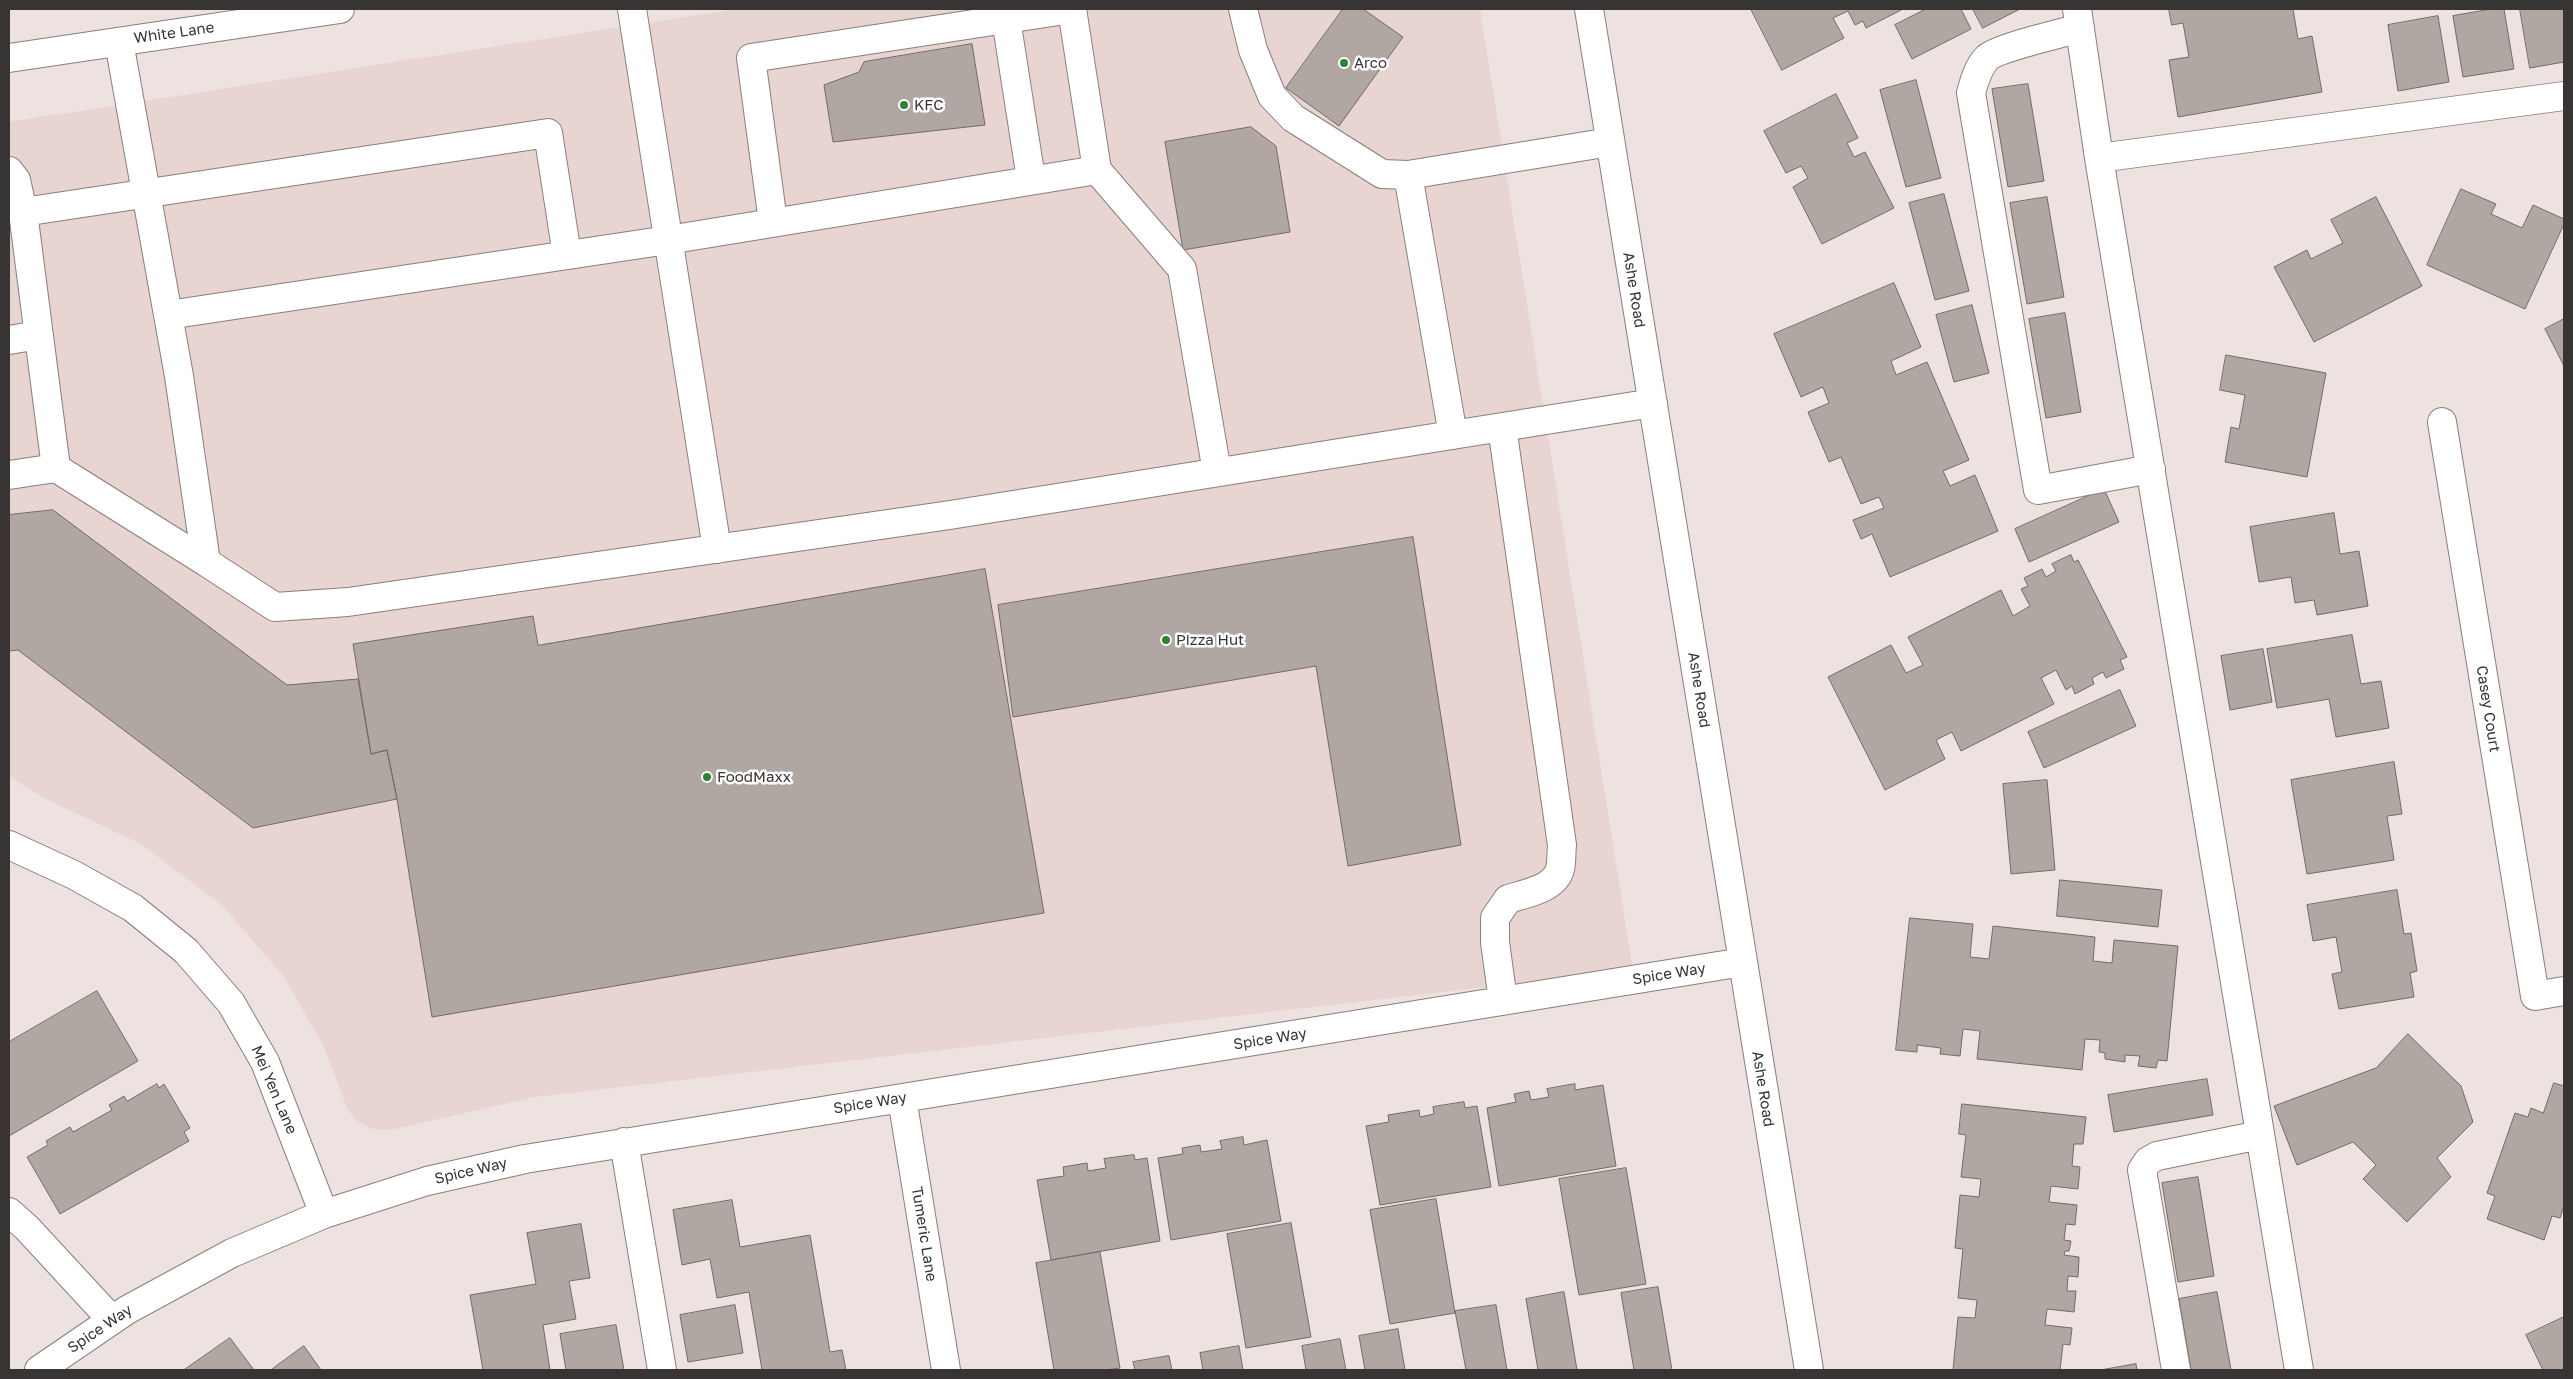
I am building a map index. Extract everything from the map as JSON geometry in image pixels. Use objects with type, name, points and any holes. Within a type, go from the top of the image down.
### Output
[{"type":"street","points":[[265,20],[298,9]]},
{"type":"street","name":"White Lane","points":[[9,58],[340,9]]},
{"type":"street","points":[[632,9],[717,549]]},
{"type":"street","points":[[772,222],[751,58],[1072,9],[1097,170],[1182,269],[1217,472]]},
{"type":"street","points":[[1243,9],[1253,50],[1272,96],[1293,118],[1382,174],[1408,174],[1610,142]]},
{"type":"street","name":"Ashe Road","points":[[1589,9],[1809,1370]]},
{"type":"street","points":[[1006,19],[1031,179]]},
{"type":"street","points":[[2151,469],[2038,490],[1971,93],[1975,78],[1988,58],[2078,19],[2099,158],[2151,469],[2299,1370]]},
{"type":"street","points":[[119,42],[168,315],[206,562]]},
{"type":"street","points":[[2099,158],[2564,96]]},
{"type":"street","points":[[23,212],[548,133],[566,255]]},
{"type":"street","points":[[168,315],[668,240],[1031,179],[1097,170]]},
{"type":"street","points":[[9,171],[16,180],[23,212],[56,468]]},
{"type":"street","points":[[1408,174],[1453,435]]},
{"type":"street","points":[[9,340],[39,335]]},
{"type":"street","points":[[9,475],[56,468],[275,607],[348,602],[956,514],[1653,404]]},
{"type":"street","name":"Casey Court","points":[[2442,422],[2535,996],[2564,991]]},
{"type":"street","points":[[1502,427],[1562,845],[1560,871],[1548,884],[1531,893],[1508,899],[1496,918],[1494,942],[1503,1001]]},
{"type":"street","name":"Mei Yen Lane","points":[[9,845],[74,875],[133,908],[186,951],[231,1003],[266,1062],[324,1214]]},
{"type":"street","name":"Spice Way","points":[[39,1370],[112,1320],[232,1253],[324,1214],[427,1181],[524,1159],[624,1142],[1743,962]]},
{"type":"street","name":"Tumeric Lane","points":[[902,1098],[946,1370]]},
{"type":"street","points":[[2176,1370],[2142,1170],[2148,1161],[2157,1156],[2260,1135]]},
{"type":"street","points":[[624,1142],[662,1370]]},
{"type":"street","points":[[9,1212],[27,1228],[112,1320]]},
{"type":"shaded area","points":[[736,9],[1480,9],[1633,970],[535,1097],[390,1130],[373,1129],[358,1122],[348,1110],[323,1045],[284,977],[222,905],[141,844],[44,798],[9,776],[9,122]]},
{"type":"building","name":"Arco","points":[[1343,9],[1363,9],[1403,37],[1339,126],[1286,88]]},
{"type":"building","points":[[1751,9],[1903,9],[1866,28],[1863,21],[1855,25],[1848,11],[1833,18],[1844,38],[1782,70]]},
{"type":"building","points":[[1926,9],[1961,9],[1971,29],[1912,59],[1895,25]]},
{"type":"building","points":[[1973,9],[2020,9],[1983,28]]},
{"type":"building","points":[[2169,9],[2293,9],[2298,39],[2312,36],[2322,92],[2178,117],[2169,60],[2189,57],[2183,23],[2172,25]]},
{"type":"building","points":[[2492,9],[2504,9],[2514,69],[2463,77],[2453,16]]},
{"type":"building","points":[[2520,9],[2564,9],[2564,62],[2530,68]]},
{"type":"building","points":[[2438,16],[2449,82],[2398,91],[2388,25]]},
{"type":"building","name":"KFC","points":[[972,44],[985,125],[833,142],[824,85],[859,72],[864,62]]},
{"type":"building","points":[[1916,80],[1941,178],[1906,187],[1880,90]]},
{"type":"building","points":[[2028,84],[2044,181],[2008,187],[1992,89]]},
{"type":"building","points":[[1836,94],[1858,138],[1847,143],[1854,157],[1865,152],[1894,208],[1822,244],[1793,187],[1808,178],[1801,166],[1786,173],[1764,131]]},
{"type":"building","points":[[1251,127],[1276,146],[1290,232],[1183,250],[1165,142]]},
{"type":"building","points":[[2461,189],[2496,204],[2491,214],[2522,228],[2533,205],[2564,219],[2564,224],[2525,309],[2427,265]]},
{"type":"building","points":[[1944,194],[1969,291],[1935,300],[1909,203]]},
{"type":"building","points":[[2047,197],[2064,297],[2027,304],[2010,203]]},
{"type":"building","points":[[2376,197],[2422,286],[2314,342],[2274,267],[2307,250],[2311,259],[2343,243],[2331,220]]},
{"type":"building","points":[[1894,283],[1921,347],[1891,361],[1896,375],[1927,362],[1969,460],[1943,471],[1950,486],[1975,475],[1998,531],[1890,577],[1872,534],[1861,539],[1853,520],[1884,508],[1879,497],[1861,504],[1841,457],[1829,462],[1808,412],[1829,403],[1823,387],[1801,397],[1774,334]]},
{"type":"building","points":[[1972,305],[1989,373],[1954,382],[1936,315]]},
{"type":"building","points":[[2065,313],[2081,412],[2046,418],[2029,319]]},
{"type":"building","points":[[2564,319],[2564,366],[2545,329]]},
{"type":"building","points":[[2226,355],[2326,373],[2307,477],[2225,462],[2231,427],[2239,429],[2245,395],[2220,390]]},
{"type":"building","points":[[2104,489],[2119,522],[2029,562],[2015,529]]},
{"type":"building","points":[[53,510],[287,685],[358,679],[371,754],[387,750],[397,799],[253,828],[18,650],[9,651],[9,515]]},
{"type":"building","points":[[2334,513],[2340,554],[2359,551],[2368,606],[2317,615],[2314,600],[2295,603],[2291,577],[2259,582],[2250,527]]},
{"type":"building","points":[[1413,537],[1461,845],[1348,866],[1316,666],[1013,717],[998,605]]},
{"type":"building","points":[[2071,555],[2074,562],[2078,560],[2127,657],[2120,660],[2124,669],[2106,678],[2103,672],[2092,678],[2094,684],[2075,694],[2072,686],[2066,690],[2056,670],[2041,678],[2054,704],[1961,751],[1952,732],[1936,740],[1945,759],[1885,790],[1828,677],[1891,645],[1906,673],[1923,665],[1908,637],[2001,590],[2013,616],[2030,606],[2021,589],[2028,586],[2024,578],[2042,569],[2046,577],[2056,571],[2052,564]]},
{"type":"building","name":"FoodMaxx","points":[[985,569],[1044,913],[432,1017],[397,799],[387,750],[371,754],[353,644],[533,616],[538,645]]},
{"type":"building","points":[[2352,635],[2361,684],[2381,681],[2389,728],[2336,737],[2329,699],[2277,708],[2267,649]]},
{"type":"building","points":[[2263,649],[2272,702],[2230,710],[2221,656]]},
{"type":"building","points":[[2120,690],[2136,726],[2044,768],[2028,732]]},
{"type":"building","points":[[2394,762],[2402,814],[2387,816],[2394,860],[2307,874],[2291,780]]},
{"type":"building","points":[[2047,780],[2055,870],[2011,874],[2003,784]]},
{"type":"building","points":[[2060,880],[2162,890],[2158,927],[2057,916]]},
{"type":"building","points":[[2397,890],[2404,934],[2411,933],[2417,971],[2410,973],[2414,997],[2339,1009],[2332,974],[2342,972],[2336,937],[2313,941],[2307,905]]},
{"type":"building","points":[[1910,918],[1973,924],[1970,957],[1989,959],[1993,926],[2095,937],[2093,961],[2112,963],[2114,940],[2178,946],[2167,1061],[2158,1060],[2156,1068],[2138,1066],[2140,1056],[2125,1055],[2125,1062],[2105,1059],[2105,1053],[2099,1052],[2100,1040],[2085,1039],[2082,1070],[1977,1059],[1980,1031],[1963,1029],[1960,1056],[1940,1054],[1941,1048],[1917,1045],[1917,1052],[1896,1050]]},
{"type":"building","points":[[97,991],[138,1061],[9,1136],[9,1042]]},
{"type":"building","points":[[2408,1034],[2461,1086],[2473,1122],[2437,1158],[2451,1177],[2407,1222],[2363,1179],[2376,1165],[2353,1142],[2297,1165],[2274,1106],[2376,1068]]},
{"type":"building","points":[[2207,1079],[2213,1115],[2114,1132],[2108,1095]]},
{"type":"building","points":[[2554,1083],[2564,1086],[2564,1206],[2560,1218],[2552,1216],[2544,1240],[2487,1219],[2495,1196],[2487,1193],[2515,1113],[2528,1117],[2531,1108],[2543,1113]]},
{"type":"building","points":[[157,1084],[159,1088],[164,1084],[190,1128],[184,1132],[189,1141],[60,1214],[27,1157],[48,1145],[46,1141],[70,1127],[73,1132],[112,1110],[109,1105],[124,1096],[127,1101]]},
{"type":"building","points":[[1575,1084],[1575,1090],[1603,1085],[1616,1166],[1499,1186],[1487,1108],[1516,1102],[1514,1094],[1529,1091],[1531,1100],[1549,1097],[1547,1089]]},
{"type":"building","points":[[1464,1102],[1465,1108],[1477,1106],[1491,1187],[1380,1205],[1366,1126],[1389,1122],[1388,1115],[1419,1110],[1420,1117],[1434,1114],[1433,1107]]},
{"type":"building","points":[[1962,1104],[2086,1117],[2083,1144],[2074,1144],[2072,1166],[2080,1167],[2078,1189],[2051,1186],[2049,1202],[2077,1205],[2075,1225],[2066,1224],[2064,1240],[2071,1241],[2069,1251],[2065,1251],[2064,1255],[2079,1257],[2078,1277],[2068,1276],[2067,1291],[2076,1291],[2074,1312],[2047,1309],[2045,1325],[2072,1328],[2070,1345],[2063,1344],[2060,1370],[1953,1370],[1958,1317],[1975,1318],[1977,1300],[1958,1298],[1963,1249],[1955,1248],[1960,1195],[1979,1197],[1981,1179],[1961,1177],[1966,1135],[1959,1134]]},
{"type":"building","points":[[1243,1137],[1244,1145],[1267,1140],[1281,1221],[1171,1240],[1158,1158],[1183,1154],[1182,1148],[1200,1145],[1201,1152],[1222,1149],[1220,1141]]},
{"type":"building","points":[[1134,1155],[1135,1160],[1147,1158],[1160,1241],[1051,1260],[1037,1180],[1064,1176],[1063,1167],[1087,1163],[1088,1171],[1106,1168],[1104,1159]]},
{"type":"building","points":[[1626,1168],[1646,1284],[1579,1295],[1559,1179]]},
{"type":"building","points":[[2198,1177],[2214,1276],[2178,1282],[2162,1183]]},
{"type":"building","points":[[1436,1199],[1455,1313],[1390,1324],[1370,1210]]},
{"type":"building","points":[[732,1200],[740,1247],[810,1235],[830,1352],[842,1350],[846,1370],[762,1370],[749,1292],[717,1298],[710,1259],[682,1265],[673,1210]]},
{"type":"building","points":[[1291,1223],[1311,1337],[1246,1348],[1227,1234]]},
{"type":"building","points":[[581,1224],[590,1278],[569,1281],[576,1319],[543,1325],[550,1370],[483,1370],[470,1295],[536,1284],[527,1233]]},
{"type":"building","points":[[1100,1252],[1120,1368],[1105,1370],[1054,1370],[1036,1263]]},
{"type":"building","points":[[1658,1287],[1672,1370],[1634,1370],[1621,1293]]},
{"type":"building","points":[[1564,1292],[1577,1370],[1538,1370],[1526,1299]]},
{"type":"building","points":[[2217,1292],[2231,1370],[2191,1370],[2179,1299]]},
{"type":"building","points":[[735,1305],[743,1353],[688,1362],[680,1315]]},
{"type":"building","points":[[1496,1305],[1507,1370],[1466,1370],[1455,1311]]},
{"type":"building","points":[[2564,1317],[2564,1370],[2543,1370],[2526,1335]]},
{"type":"building","points":[[616,1325],[624,1370],[566,1370],[560,1334]]},
{"type":"building","points":[[1398,1329],[1405,1370],[1365,1370],[1359,1336]]},
{"type":"building","points":[[230,1338],[254,1370],[184,1370]]},
{"type":"building","points":[[1340,1339],[1346,1370],[1306,1370],[1302,1346]]},
{"type":"building","points":[[304,1346],[321,1370],[271,1370]]},
{"type":"building","points":[[1239,1346],[1243,1370],[1203,1370],[1200,1353]]},
{"type":"building","points":[[1169,1356],[1172,1370],[1135,1370],[1133,1362]]},
{"type":"building","points":[[2136,1364],[2137,1370],[2101,1370]]},
{"type":"place","name":"Arco","points":[[1344,63]]},
{"type":"place","name":"KFC","points":[[904,105]]},
{"type":"place","name":"Pizza Hut","points":[[1166,640]]},
{"type":"place","name":"FoodMaxx","points":[[707,777]]}]
